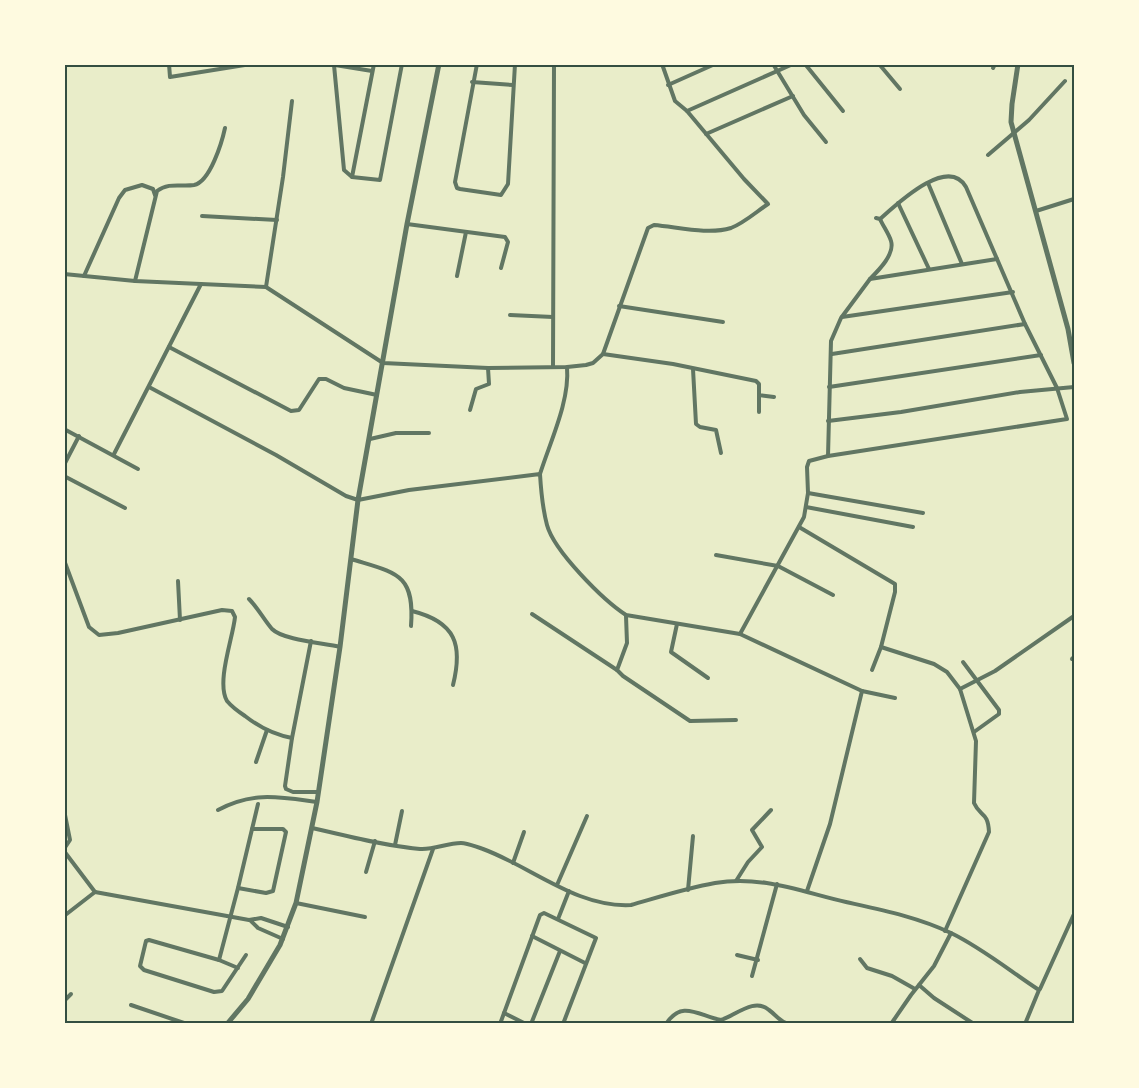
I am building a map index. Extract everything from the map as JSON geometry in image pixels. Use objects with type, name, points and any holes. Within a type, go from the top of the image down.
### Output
[{"type":"street","points":[[169,64],[170,77],[251,64]]},
{"type":"street","points":[[372,71],[334,64],[344,170],[352,177],[380,180],[402,64]]},
{"type":"street","points":[[352,177],[374,64]]},
{"type":"street","points":[[227,1023],[248,999],[283,939],[296,903],[317,802],[340,647],[358,500],[407,224],[439,64]]},
{"type":"street","points":[[477,64],[455,182],[457,188],[460,189],[501,195],[508,184],[514,107],[514,64]]},
{"type":"street","points":[[553,367],[554,64]]},
{"type":"street","points":[[64,274],[135,281],[266,287],[382,363],[488,368],[567,367],[593,363],[603,354],[645,234],[651,226],[722,230],[739,224],[768,204],[687,111],[675,101],[662,64]]},
{"type":"street","points":[[668,85],[715,64]]},
{"type":"street","points":[[773,64],[804,115],[826,142]]},
{"type":"street","points":[[687,111],[793,64]]},
{"type":"street","points":[[805,64],[843,111]]},
{"type":"street","points":[[879,64],[900,89]]},
{"type":"street","points":[[1018,64],[1011,113],[1014,132],[1068,328],[1074,363]]},
{"type":"street","points":[[988,155],[1029,120],[1065,81]]},
{"type":"street","points":[[472,82],[513,85]]},
{"type":"street","points":[[706,134],[793,96]]},
{"type":"street","points":[[266,287],[292,101]]},
{"type":"street","points":[[135,281],[155,196],[159,189],[168,185],[195,185],[201,182],[219,151],[225,128]]},
{"type":"street","points":[[740,634],[799,526],[808,493],[808,462],[828,456],[1064,420],[1067,415],[1057,388],[1025,324],[1013,292],[961,179],[950,176],[928,183],[910,192],[878,218],[892,242],[891,249],[881,267],[842,318],[831,341],[828,456]]},
{"type":"street","points":[[928,183],[962,264]]},
{"type":"street","points":[[84,276],[125,189],[142,185],[153,189],[155,196]]},
{"type":"street","points":[[1036,211],[1074,199]]},
{"type":"street","points":[[898,203],[929,269]]},
{"type":"street","points":[[202,216],[276,220]]},
{"type":"street","points":[[407,224],[507,238],[501,268]]},
{"type":"street","points":[[457,276],[466,232]]},
{"type":"street","points":[[870,279],[997,259]]},
{"type":"street","points":[[114,454],[201,284]]},
{"type":"street","points":[[842,318],[1013,292]]},
{"type":"street","points":[[619,306],[723,322]]},
{"type":"street","points":[[510,315],[553,317]]},
{"type":"street","points":[[832,354],[1025,324]]},
{"type":"street","points":[[169,347],[295,412],[299,410],[319,379],[326,379],[344,388],[377,395]]},
{"type":"street","points":[[603,354],[673,364],[756,381],[759,384],[759,412]]},
{"type":"street","points":[[829,387],[1041,355]]},
{"type":"street","points":[[567,367],[565,398],[540,474],[547,525],[553,539],[576,568],[617,610],[626,615],[740,634],[862,691],[895,698]]},
{"type":"street","points":[[470,410],[476,389],[489,384],[488,368]]},
{"type":"street","points":[[693,369],[696,424],[716,430],[721,453]]},
{"type":"street","points":[[149,387],[285,460],[346,496],[358,500],[420,488],[540,474]]},
{"type":"street","points":[[828,421],[1074,387]]},
{"type":"street","points":[[759,395],[774,397]]},
{"type":"street","points":[[64,429],[138,469]]},
{"type":"street","points":[[370,439],[396,433],[429,433]]},
{"type":"street","points":[[64,465],[79,436]]},
{"type":"street","points":[[64,476],[125,508]]},
{"type":"street","points":[[808,493],[923,513]]},
{"type":"street","points":[[806,507],[913,527]]},
{"type":"street","points":[[799,526],[895,584],[881,647],[872,670]]},
{"type":"street","points":[[716,555],[778,566],[833,594]]},
{"type":"street","points":[[351,559],[385,570],[403,580],[410,594],[411,626]]},
{"type":"street","points":[[64,560],[89,627],[95,633],[103,635],[222,610],[232,611],[235,622],[225,674],[224,695],[232,706],[267,730],[292,738]]},
{"type":"street","points":[[178,580],[180,620]]},
{"type":"street","points":[[249,599],[275,631],[285,636],[340,647]]},
{"type":"street","points":[[412,611],[440,623],[455,643],[459,657],[453,686]]},
{"type":"street","points":[[532,614],[690,721],[736,720]]},
{"type":"street","points":[[617,670],[627,643],[626,615]]},
{"type":"street","points":[[960,689],[978,681],[1074,616]]},
{"type":"street","points":[[676,624],[671,652],[708,678]]},
{"type":"street","points":[[311,641],[285,783],[286,789],[293,792],[318,792]]},
{"type":"street","points":[[881,647],[934,664],[947,672],[960,689],[974,732],[976,766],[974,803],[987,817],[989,832],[945,931]]},
{"type":"street","points":[[963,662],[999,710],[999,714],[974,732]]},
{"type":"street","points":[[807,891],[830,824],[862,691]]},
{"type":"street","points":[[256,762],[267,730]]},
{"type":"street","points":[[218,810],[238,800],[263,796],[317,802]]},
{"type":"street","points":[[219,960],[258,804]]},
{"type":"street","points":[[64,810],[70,840],[64,850],[95,892],[249,920],[261,918],[288,927]]},
{"type":"street","points":[[736,882],[748,862],[762,847],[752,830],[771,810]]},
{"type":"street","points":[[395,845],[402,811]]},
{"type":"street","points":[[557,885],[587,816]]},
{"type":"street","points":[[312,828],[422,849],[460,843],[483,849],[569,891],[618,906],[631,905],[716,883],[777,884],[900,914],[951,933],[1040,990]]},
{"type":"street","points":[[238,888],[273,891],[286,832],[283,829],[252,829]]},
{"type":"street","points":[[513,863],[524,832]]},
{"type":"street","points":[[688,890],[693,836]]},
{"type":"street","points":[[366,872],[375,841]]},
{"type":"street","points":[[371,1023],[433,849]]},
{"type":"street","points":[[752,976],[777,884]]},
{"type":"street","points":[[558,919],[569,891]]},
{"type":"street","points":[[65,913],[95,892]]},
{"type":"street","points":[[296,903],[364,917]]},
{"type":"street","points":[[500,1023],[542,913],[596,938],[563,1023]]},
{"type":"street","points":[[1025,1023],[1074,914]]},
{"type":"street","points":[[249,920],[258,928],[283,939]]},
{"type":"street","points":[[891,1023],[934,966],[951,933]]},
{"type":"street","points":[[532,936],[585,963]]},
{"type":"street","points":[[238,968],[219,960],[149,940],[146,941],[140,966],[144,970],[214,992],[222,991],[238,968],[246,955]]},
{"type":"street","points":[[531,1023],[560,951]]},
{"type":"street","points":[[737,955],[758,960]]},
{"type":"street","points":[[860,959],[867,968],[892,976],[915,989]]},
{"type":"street","points":[[919,985],[934,998],[974,1023]]},
{"type":"street","points":[[64,1001],[71,994]]},
{"type":"street","points":[[131,1005],[187,1023]]},
{"type":"street","points":[[666,1023],[680,1010],[721,1020],[758,1005],[766,1007],[779,1020],[788,1023]]},
{"type":"street","points":[[504,1013],[526,1023]]}]
